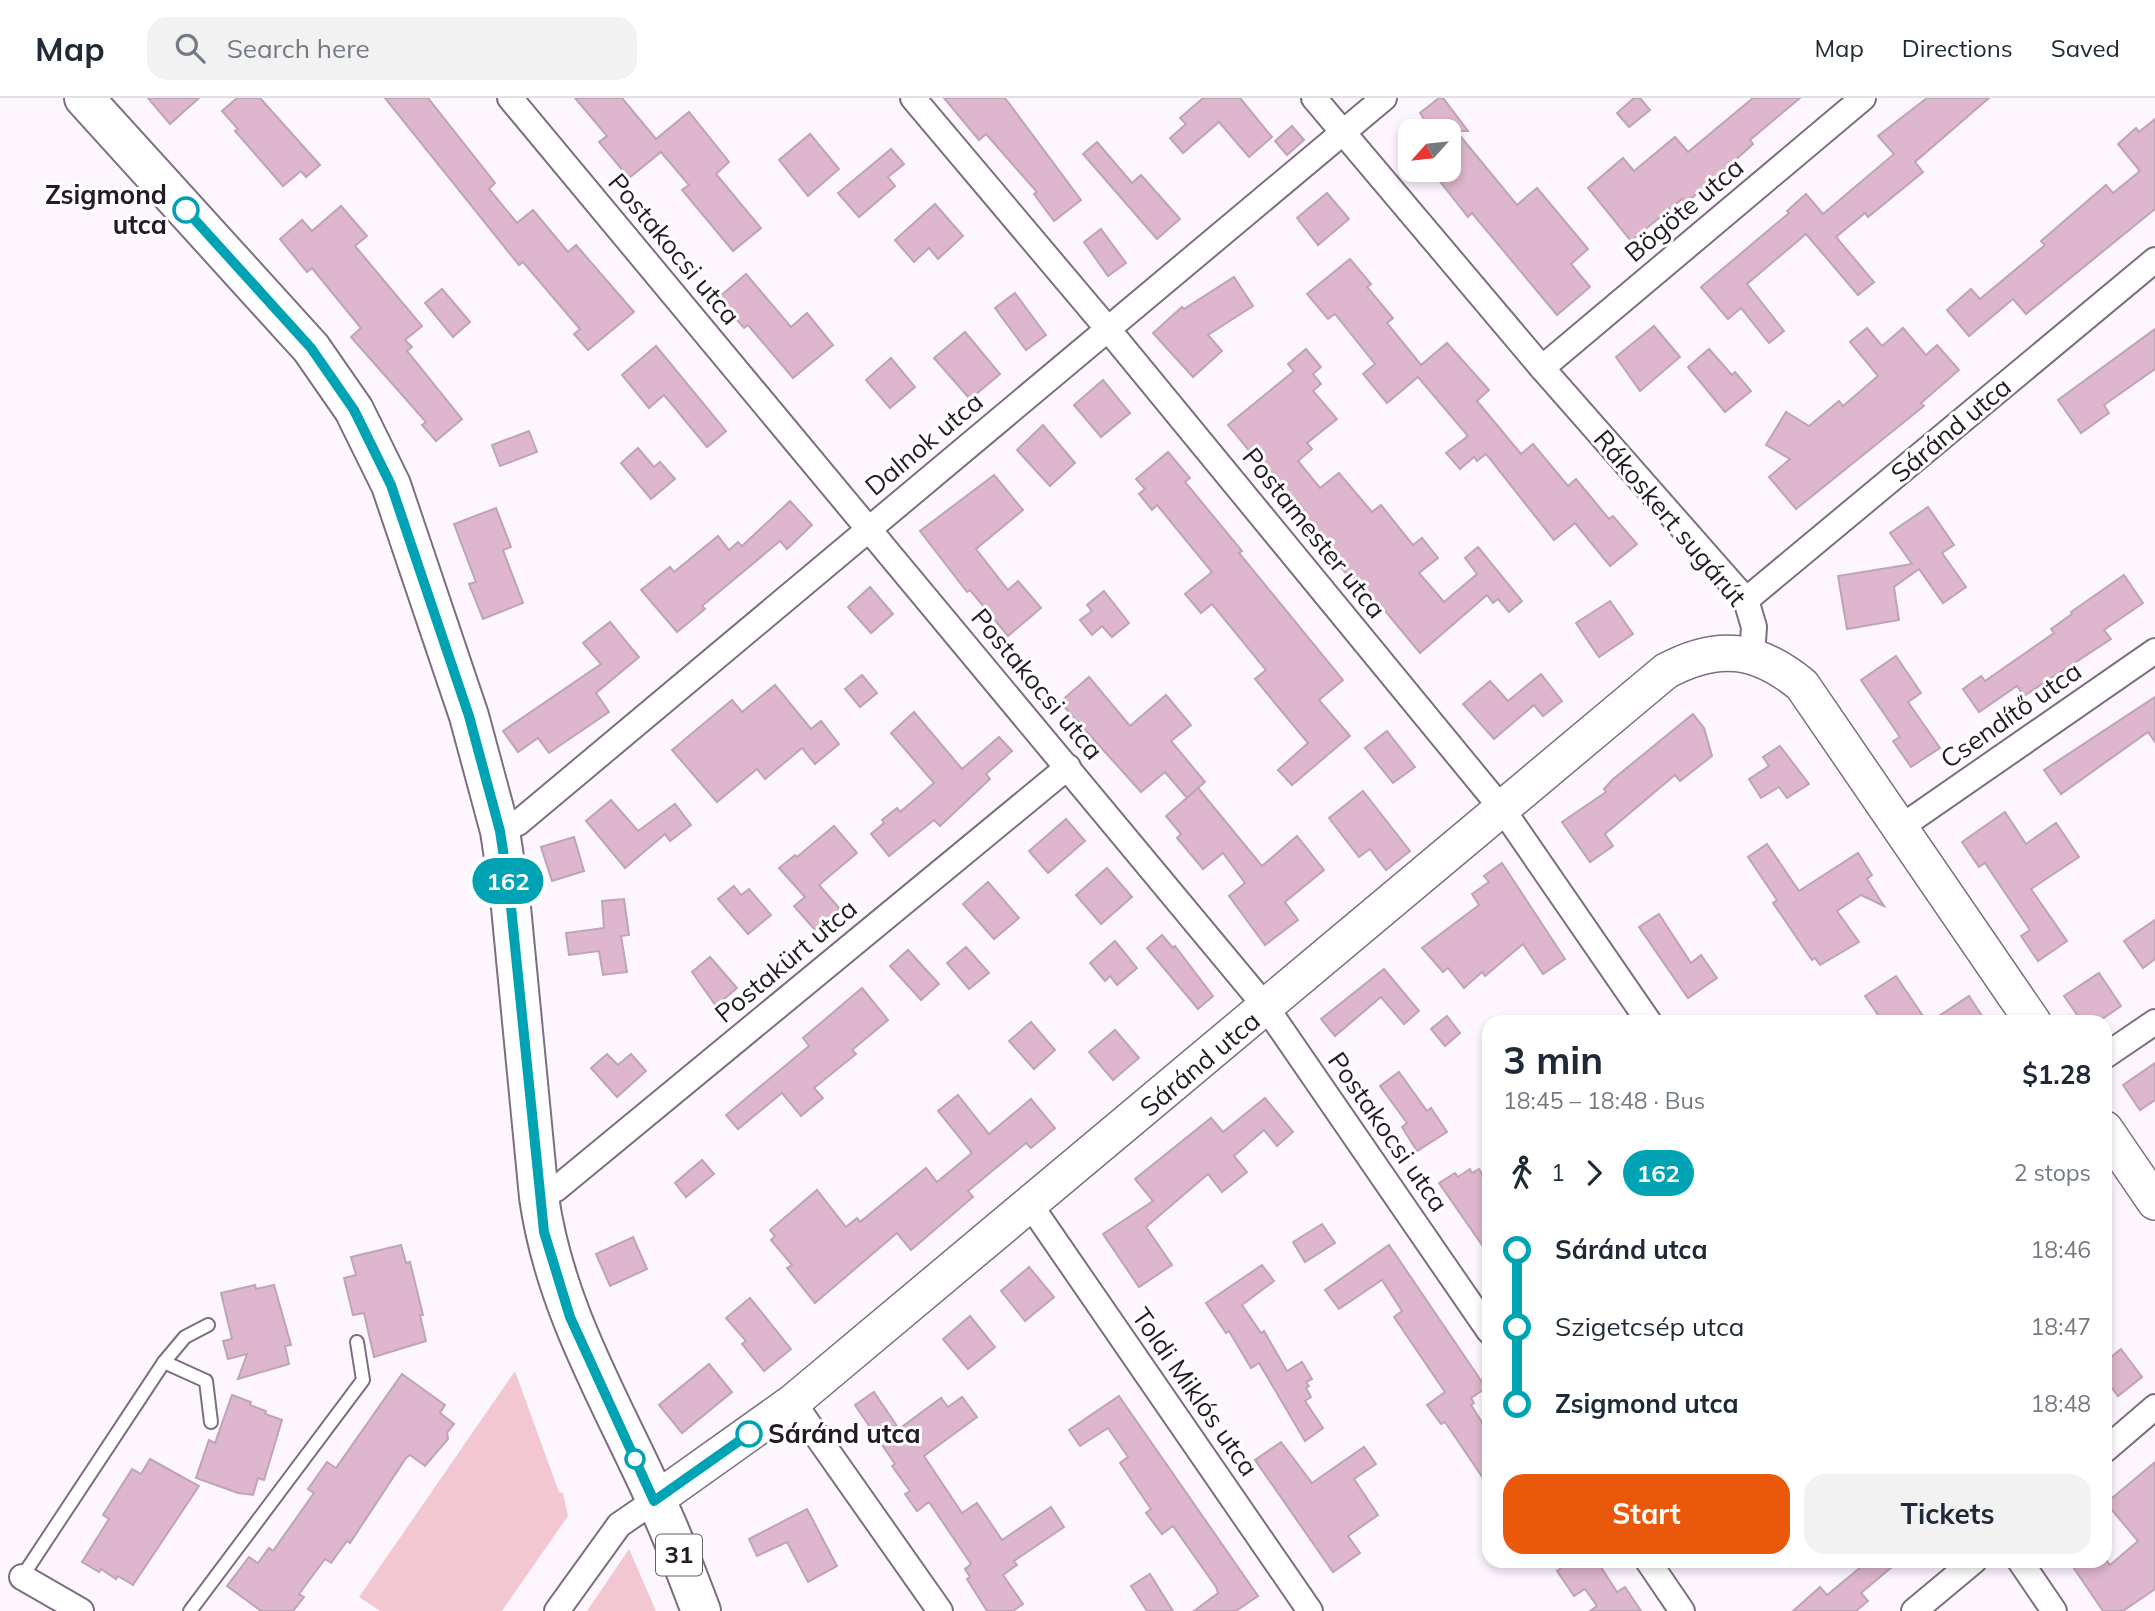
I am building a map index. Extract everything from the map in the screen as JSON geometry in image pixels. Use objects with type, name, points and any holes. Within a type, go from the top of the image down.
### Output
[{"type":"main road","name":"31","points":[[84,98],[311,348],[354,410],[391,485],[438,620],[488,780],[500,831],[510,897],[544,1232],[570,1317],[654,1501],[670,1530],[701,1611]]},
{"type":"street","name":"Postakocsi utca","points":[[510,98],[1266,1007],[1482,1321]]},
{"type":"street","name":"Postamester utca","points":[[913,98],[1107,328],[1503,810],[1644,1015]]},
{"type":"street","name":"Rákoskert sugárút","points":[[1314,98],[1542,368],[1746,600],[1754,627],[1752,656]]},
{"type":"street","name":"Dalnok utca","points":[[500,831],[518,823],[1384,98]]},
{"type":"street","name":"Bögöte utca","points":[[1542,368],[1863,98]]},
{"type":"street","name":"Sáránd utca","points":[[1746,600],[2155,260]]},
{"type":"street","name":"Csendítő utca","points":[[1901,827],[2155,651]]},
{"type":"street","name":"Sáránd utca","points":[[654,1501],[793,1402],[1031,1206],[1666,671],[1706,654],[1752,656]]},
{"type":"street","points":[[1752,656],[1770,661],[1802,685],[2028,1015]]},
{"type":"street","name":"Postakürt utca","points":[[539,1197],[556,1189],[1068,767]]},
{"type":"street","points":[[2112,1051],[2155,1022]]},
{"type":"street","points":[[2112,1139],[2155,1202]]},
{"type":"street","name":"Toldi Miklós utca","points":[[1031,1206],[1310,1611]]},
{"type":"street","points":[[793,1402],[940,1611]]},
{"type":"street","points":[[2112,1444],[2155,1407]]},
{"type":"street","points":[[556,1611],[619,1525],[654,1501]]},
{"type":"street","points":[[1653,1568],[1682,1611]]},
{"type":"street","points":[[1914,1611],[1966,1568]]},
{"type":"street","points":[[2025,1568],[2054,1611]]},
{"type":"street","points":[[22,1577],[81,1611]]},
{"type":"lane","points":[[22,1577],[164,1362],[185,1337],[208,1325]]},
{"type":"lane","points":[[190,1611],[363,1380],[357,1342]]},
{"type":"lane","points":[[164,1362],[206,1381],[211,1422]]},
{"type":"shaded area","points":[[515,1371],[559,1492],[563,1493],[568,1516],[502,1611],[380,1611],[359,1597]]},
{"type":"shaded area","points":[[629,1549],[656,1611],[587,1611]]},
{"type":"building","points":[[148,98],[199,98],[170,124]]},
{"type":"building","points":[[237,98],[260,98],[320,165],[306,177],[301,171],[283,186],[235,131],[238,129],[222,111]]},
{"type":"building","points":[[385,98],[428,98],[495,183],[489,189],[517,223],[533,210],[568,252],[576,245],[634,312],[588,350],[574,334],[580,329],[523,262],[519,265]]},
{"type":"building","points":[[575,98],[622,98],[656,139],[689,112],[729,162],[716,174],[761,228],[733,251],[682,190],[689,185],[661,152],[629,178],[599,142],[607,136]]},
{"type":"building","points":[[944,98],[1005,98],[1081,200],[1054,221],[1034,194],[1037,192],[986,134],[979,140]]},
{"type":"building","points":[[1203,98],[1240,98],[1272,137],[1249,157],[1219,122],[1183,153],[1170,138],[1186,124],[1180,118]]},
{"type":"building","points":[[1439,98],[1443,98],[1459,119],[1424,119],[1420,113]]},
{"type":"building","points":[[1634,98],[1640,98],[1650,110],[1629,127],[1617,113]]},
{"type":"building","points":[[1753,98],[1800,98],[1750,140],[1753,144],[1686,203],[1682,199],[1631,241],[1588,188],[1623,158],[1634,171],[1675,137],[1688,152]]},
{"type":"building","points":[[1927,98],[1989,98],[1915,162],[1923,172],[1868,217],[1865,213],[1836,237],[1874,282],[1858,295],[1806,234],[1747,284],[1784,331],[1769,343],[1741,308],[1728,319],[1701,287],[1789,213],[1787,211],[1806,194],[1823,214],[1894,154],[1878,136]]},
{"type":"building","points":[[2155,119],[2155,209],[2026,314],[2013,299],[1969,336],[1947,310],[1971,289],[1980,299],[2045,245],[2041,241],[2106,185],[2113,193],[2140,171],[2118,144],[2136,128],[2139,132]]},
{"type":"building","points":[[1461,122],[1468,131],[1461,131]]},
{"type":"building","points":[[1292,126],[1304,140],[1287,155],[1275,141]]},
{"type":"building","points":[[810,134],[839,169],[808,196],[779,160]]},
{"type":"building","points":[[1461,137],[1517,205],[1537,188],[1588,249],[1571,264],[1590,287],[1557,315],[1472,213],[1468,217],[1440,182],[1461,182]]},
{"type":"building","points":[[1097,142],[1132,183],[1141,175],[1180,219],[1157,239],[1083,154]]},
{"type":"building","points":[[891,149],[904,164],[888,177],[895,186],[859,217],[838,193]]},
{"type":"building","points":[[1327,193],[1349,219],[1318,245],[1297,218]]},
{"type":"building","points":[[935,204],[963,236],[938,259],[929,248],[914,262],[895,240]]},
{"type":"building","points":[[341,206],[367,236],[355,246],[422,326],[405,340],[412,347],[407,351],[462,419],[436,441],[422,425],[426,422],[351,337],[361,328],[312,268],[307,272],[280,239],[302,220],[312,231]]},
{"type":"building","points":[[1101,229],[1126,263],[1108,276],[1084,242]]},
{"type":"building","points":[[1350,259],[1371,284],[1367,287],[1393,318],[1387,323],[1421,365],[1447,343],[1489,390],[1477,401],[1521,454],[1533,444],[1568,486],[1576,479],[1609,519],[1613,516],[1637,544],[1610,566],[1575,523],[1554,540],[1486,454],[1477,461],[1474,457],[1460,469],[1446,453],[1468,436],[1418,377],[1387,403],[1363,374],[1375,364],[1335,314],[1328,319],[1307,294]]},
{"type":"building","points":[[746,274],[791,327],[807,313],[833,345],[793,378],[748,325],[744,328],[718,298]]},
{"type":"building","points":[[1234,277],[1253,306],[1208,335],[1222,351],[1193,377],[1153,333],[1182,307],[1184,309]]},
{"type":"building","points":[[442,289],[470,322],[453,337],[425,303]]},
{"type":"building","points":[[1015,293],[1046,335],[1026,350],[995,308]]},
{"type":"building","points":[[1654,326],[1680,357],[1640,391],[1616,357]]},
{"type":"building","points":[[1867,328],[1882,346],[1903,328],[1926,355],[1937,345],[1959,370],[1921,403],[1924,406],[1796,509],[1769,477],[1790,459],[1766,445],[1786,412],[1809,426],[1839,401],[1843,406],[1878,376],[1850,342]]},
{"type":"building","points":[[2155,329],[2155,369],[2104,405],[2109,413],[2081,433],[2058,400]]},
{"type":"building","points":[[965,332],[1000,374],[970,399],[934,358]]},
{"type":"building","points":[[656,346],[726,431],[707,447],[664,395],[649,408],[622,375]]},
{"type":"building","points":[[1306,349],[1321,367],[1313,374],[1321,384],[1313,391],[1337,419],[1307,443],[1312,449],[1298,461],[1320,488],[1339,473],[1372,512],[1381,505],[1413,545],[1422,538],[1438,558],[1419,573],[1444,602],[1477,574],[1465,558],[1478,547],[1522,601],[1509,612],[1498,599],[1493,603],[1487,595],[1420,653],[1382,607],[1379,610],[1352,576],[1350,578],[1326,550],[1329,548],[1228,425],[1294,371],[1288,364]]},
{"type":"building","points":[[1709,349],[1732,375],[1735,372],[1751,391],[1725,412],[1688,367]]},
{"type":"building","points":[[891,358],[915,387],[890,408],[866,380]]},
{"type":"building","points":[[1103,380],[1130,413],[1101,437],[1074,405]]},
{"type":"building","points":[[1043,425],[1075,463],[1050,486],[1017,450]]},
{"type":"building","points":[[529,431],[537,452],[500,466],[492,445]]},
{"type":"building","points":[[638,448],[654,467],[660,462],[675,479],[651,499],[621,463]]},
{"type":"building","points":[[1168,452],[1190,478],[1185,482],[1242,551],[1239,553],[1343,680],[1319,700],[1350,736],[1292,785],[1278,770],[1308,743],[1255,679],[1266,670],[1212,604],[1201,613],[1185,594],[1212,572],[1157,505],[1152,510],[1139,494],[1145,489],[1136,479]]},
{"type":"building","points":[[994,475],[1023,510],[976,549],[1008,590],[1018,581],[1041,608],[1008,636],[970,590],[967,592],[920,531]]},
{"type":"building","points":[[790,501],[812,525],[787,549],[780,541],[702,606],[705,609],[677,632],[641,590],[670,567],[674,572],[718,536],[729,550],[738,542],[742,546]]},
{"type":"building","points":[[1928,507],[1954,545],[1942,553],[1966,587],[1943,603],[1919,569],[1894,587],[1899,620],[1847,629],[1838,576],[1912,564],[1890,533]]},
{"type":"building","points":[[496,508],[511,547],[503,550],[523,603],[483,619],[469,584],[476,582],[454,524]]},
{"type":"building","points":[[2124,575],[2143,603],[2104,630],[2111,639],[2024,696],[2017,686],[1979,712],[1963,689],[1981,676],[1985,681],[2054,633],[2051,629],[2072,614],[2071,612]]},
{"type":"building","points":[[870,587],[893,614],[871,633],[848,607]]},
{"type":"building","points":[[1104,591],[1129,623],[1112,637],[1102,626],[1092,635],[1080,620],[1092,611],[1087,605]]},
{"type":"building","points":[[1610,601],[1633,634],[1599,657],[1576,623]]},
{"type":"building","points":[[610,622],[639,657],[596,693],[609,712],[549,753],[538,738],[518,752],[503,731],[601,664],[583,643]]},
{"type":"building","points":[[1896,656],[1921,693],[1908,702],[1940,748],[1911,767],[1893,741],[1900,737],[1861,680]]},
{"type":"building","points":[[1541,674],[1562,701],[1543,716],[1534,705],[1494,739],[1463,704],[1490,681],[1508,701]]},
{"type":"building","points":[[862,675],[877,693],[860,707],[845,689]]},
{"type":"building","points":[[1089,677],[1130,726],[1166,695],[1191,725],[1171,741],[1205,782],[1198,788],[1262,866],[1297,836],[1324,870],[1285,902],[1298,920],[1265,945],[1229,896],[1245,883],[1223,853],[1203,869],[1177,838],[1181,834],[1166,816],[1187,798],[1165,772],[1141,792],[1060,702]]},
{"type":"building","points":[[775,685],[811,729],[821,721],[839,744],[815,764],[802,748],[765,779],[757,769],[717,802],[672,750],[732,700],[742,712]]},
{"type":"building","points":[[2155,697],[2155,742],[2148,732],[2061,794],[2044,770]]},
{"type":"building","points":[[914,712],[962,769],[999,737],[1012,751],[986,774],[990,779],[940,826],[934,820],[889,856],[871,834],[884,823],[882,820],[897,808],[900,812],[934,783],[891,733]]},
{"type":"building","points":[[1693,714],[1704,728],[1712,756],[1680,781],[1675,775],[1605,834],[1613,846],[1590,862],[1562,822],[1606,792],[1604,789],[1612,780]]},
{"type":"building","points":[[1387,731],[1415,767],[1393,783],[1365,748]]},
{"type":"building","points":[[1780,746],[1809,784],[1787,798],[1779,787],[1761,798],[1749,779],[1769,766],[1763,757]]},
{"type":"building","points":[[1363,791],[1410,851],[1386,870],[1370,849],[1359,857],[1329,818]]},
{"type":"building","points":[[611,800],[638,831],[675,804],[691,825],[670,841],[665,834],[625,868],[586,821]]},
{"type":"building","points":[[2005,812],[2026,844],[2056,823],[2079,857],[2031,889],[2067,941],[2038,961],[2021,936],[2030,930],[1985,863],[1979,867],[1962,842]]},
{"type":"building","points":[[1066,819],[1085,841],[1048,873],[1029,851]]},
{"type":"building","points":[[834,826],[857,853],[819,885],[840,909],[815,930],[794,906],[805,897],[779,868],[795,855],[797,857]]},
{"type":"building","points":[[574,837],[584,871],[552,881],[541,847]]},
{"type":"building","points":[[1767,844],[1799,891],[1858,853],[1872,875],[1867,879],[1884,906],[1861,895],[1837,911],[1859,942],[1820,965],[1815,958],[1812,960],[1773,903],[1777,900],[1748,857]]},
{"type":"building","points":[[1502,863],[1565,959],[1543,974],[1523,944],[1485,976],[1482,972],[1464,988],[1448,968],[1443,972],[1422,948],[1479,905],[1472,894],[1489,882],[1484,876]]},
{"type":"building","points":[[1107,868],[1132,897],[1101,924],[1076,895]]},
{"type":"building","points":[[988,882],[1019,918],[994,939],[963,904]]},
{"type":"building","points":[[734,886],[741,895],[749,889],[771,915],[748,934],[718,899]]},
{"type":"building","points":[[624,899],[629,935],[621,936],[627,972],[603,975],[599,951],[569,955],[566,933],[604,928],[602,901]]},
{"type":"building","points":[[1659,914],[1691,963],[1701,955],[1717,978],[1688,998],[1639,927]]},
{"type":"building","points":[[2155,920],[2155,959],[2143,968],[2124,941]]},
{"type":"building","points":[[1162,935],[1173,948],[1175,946],[1213,996],[1198,1009],[1147,948]]},
{"type":"building","points":[[1115,941],[1137,968],[1117,985],[1110,976],[1105,981],[1090,963]]},
{"type":"building","points":[[966,947],[989,973],[969,989],[947,963]]},
{"type":"building","points":[[908,950],[939,984],[921,1000],[890,966]]},
{"type":"building","points":[[710,957],[737,988],[716,1006],[692,972]]},
{"type":"building","points":[[1384,969],[1419,1011],[1404,1024],[1381,997],[1335,1036],[1321,1019]]},
{"type":"building","points":[[2099,973],[2121,1006],[2108,1015],[2077,1015],[2064,996]]},
{"type":"building","points":[[1896,976],[1922,1015],[1878,1015],[1865,996]]},
{"type":"building","points":[[862,988],[888,1020],[852,1050],[856,1054],[814,1088],[823,1098],[801,1116],[782,1093],[738,1129],[726,1115],[809,1046],[803,1038]]},
{"type":"building","points":[[1969,996],[1981,1015],[1940,1015]]},
{"type":"building","points":[[1447,1016],[1460,1033],[1445,1046],[1431,1029]]},
{"type":"building","points":[[1031,1022],[1055,1050],[1034,1069],[1009,1041]]},
{"type":"building","points":[[1115,1030],[1139,1058],[1113,1080],[1089,1052]]},
{"type":"building","points":[[607,1054],[618,1065],[631,1054],[646,1071],[617,1097],[591,1068]]},
{"type":"building","points":[[2155,1063],[2155,1100],[2140,1110],[2123,1085]]},
{"type":"building","points":[[1399,1072],[1427,1111],[1431,1108],[1447,1132],[1417,1151],[1402,1127],[1407,1123],[1380,1086]]},
{"type":"building","points":[[958,1095],[989,1134],[1031,1099],[1055,1128],[1031,1148],[1026,1143],[968,1191],[973,1197],[911,1250],[897,1233],[815,1303],[787,1268],[792,1265],[771,1240],[775,1236],[770,1230],[817,1190],[846,1227],[857,1218],[860,1222],[926,1168],[937,1182],[972,1153],[938,1111]]},
{"type":"building","points":[[1265,1098],[1293,1132],[1277,1146],[1264,1130],[1234,1156],[1247,1172],[1222,1192],[1208,1174],[1146,1227],[1172,1265],[1139,1287],[1103,1234],[1153,1201],[1135,1179],[1211,1118],[1223,1132]]},
{"type":"building","points":[[702,1160],[714,1174],[686,1197],[675,1183]]},
{"type":"building","points":[[1470,1169],[1472,1173],[1479,1169],[1482,1174],[1482,1245],[1439,1183],[1455,1173],[1458,1177]]},
{"type":"building","points":[[1322,1224],[1335,1243],[1305,1262],[1293,1242]]},
{"type":"building","points":[[633,1237],[647,1269],[610,1286],[596,1254]]},
{"type":"building","points":[[401,1245],[406,1263],[410,1262],[423,1315],[420,1315],[426,1341],[374,1357],[364,1313],[353,1315],[344,1278],[356,1275],[351,1257]]},
{"type":"building","points":[[1389,1245],[1482,1382],[1482,1391],[1471,1398],[1474,1403],[1471,1405],[1482,1422],[1482,1477],[1445,1422],[1441,1424],[1427,1405],[1445,1392],[1394,1317],[1402,1311],[1382,1280],[1339,1309],[1325,1290]]},
{"type":"building","points":[[1262,1265],[1274,1281],[1242,1305],[1261,1333],[1264,1331],[1287,1371],[1302,1362],[1312,1379],[1306,1382],[1311,1397],[1305,1401],[1323,1428],[1305,1441],[1259,1363],[1251,1368],[1229,1331],[1226,1333],[1206,1303]]},
{"type":"building","points":[[1029,1267],[1054,1297],[1025,1321],[1001,1291]]},
{"type":"building","points":[[255,1285],[256,1289],[274,1285],[291,1345],[285,1346],[289,1364],[238,1379],[247,1354],[228,1359],[223,1341],[232,1339],[221,1293]]},
{"type":"building","points":[[750,1298],[791,1349],[764,1371],[742,1344],[746,1341],[726,1318]]},
{"type":"building","points":[[970,1316],[995,1347],[968,1369],[943,1339]]},
{"type":"building","points":[[2121,1349],[2142,1377],[2118,1396],[2112,1388],[2112,1356]]},
{"type":"building","points":[[709,1364],[732,1392],[682,1433],[659,1405]]},
{"type":"building","points":[[402,1374],[445,1405],[440,1413],[454,1424],[447,1433],[448,1439],[425,1466],[410,1455],[406,1458],[350,1543],[347,1541],[331,1563],[325,1559],[299,1594],[304,1597],[293,1611],[261,1611],[227,1586],[249,1557],[258,1563],[269,1548],[273,1551],[314,1493],[308,1489],[327,1462],[336,1468]]},
{"type":"building","points":[[874,1392],[899,1429],[941,1398],[948,1407],[962,1397],[977,1417],[924,1456],[962,1513],[977,1503],[1002,1540],[1051,1507],[1064,1527],[1014,1561],[1017,1565],[1003,1575],[1023,1604],[1013,1611],[987,1611],[967,1579],[970,1577],[965,1569],[971,1564],[929,1502],[917,1511],[905,1494],[910,1491],[892,1466],[895,1464],[855,1405]]},
{"type":"building","points":[[232,1395],[251,1402],[250,1405],[266,1411],[265,1414],[282,1420],[264,1480],[258,1478],[253,1495],[238,1493],[196,1478],[209,1440],[215,1443]]},
{"type":"building","points":[[1119,1396],[1258,1596],[1236,1611],[1194,1611],[1218,1593],[1216,1587],[1173,1526],[1162,1534],[1146,1513],[1151,1509],[1120,1463],[1128,1457],[1108,1428],[1080,1446],[1069,1430]]},
{"type":"building","points":[[1281,1442],[1312,1483],[1364,1447],[1376,1464],[1354,1479],[1378,1515],[1348,1536],[1360,1553],[1333,1572],[1255,1460]]},
{"type":"building","points":[[150,1459],[199,1486],[133,1585],[118,1576],[116,1579],[101,1569],[99,1572],[82,1562],[109,1519],[103,1515],[132,1469],[141,1474]]},
{"type":"building","points":[[2155,1462],[2155,1589],[2123,1611],[2103,1611],[2074,1568],[2112,1568],[2112,1563],[2138,1541],[2112,1510],[2112,1498]]},
{"type":"building","points":[[807,1509],[837,1566],[808,1582],[787,1542],[757,1556],[749,1539]]},
{"type":"building","points":[[1561,1568],[1602,1568],[1617,1592],[1625,1587],[1641,1611],[1590,1611],[1597,1606],[1585,1589],[1574,1596],[1557,1571]]},
{"type":"building","points":[[1860,1568],[1891,1568],[1861,1593],[1868,1601],[1856,1611],[1793,1611],[1820,1587],[1827,1595]]},
{"type":"building","points":[[1150,1574],[1173,1611],[1147,1611],[1131,1586]]},
{"type":"bus line","name":"162","points":[[186,210],[311,348],[354,410],[391,485],[469,716],[500,831],[510,897],[534,1159],[544,1232],[555,1276],[599,1384],[654,1501],[749,1434]]},
{"type":"place","name":"Zsigmond utca","points":[[186,210]]},
{"type":"place","name":"Sáránd utca","points":[[749,1434]]}]
